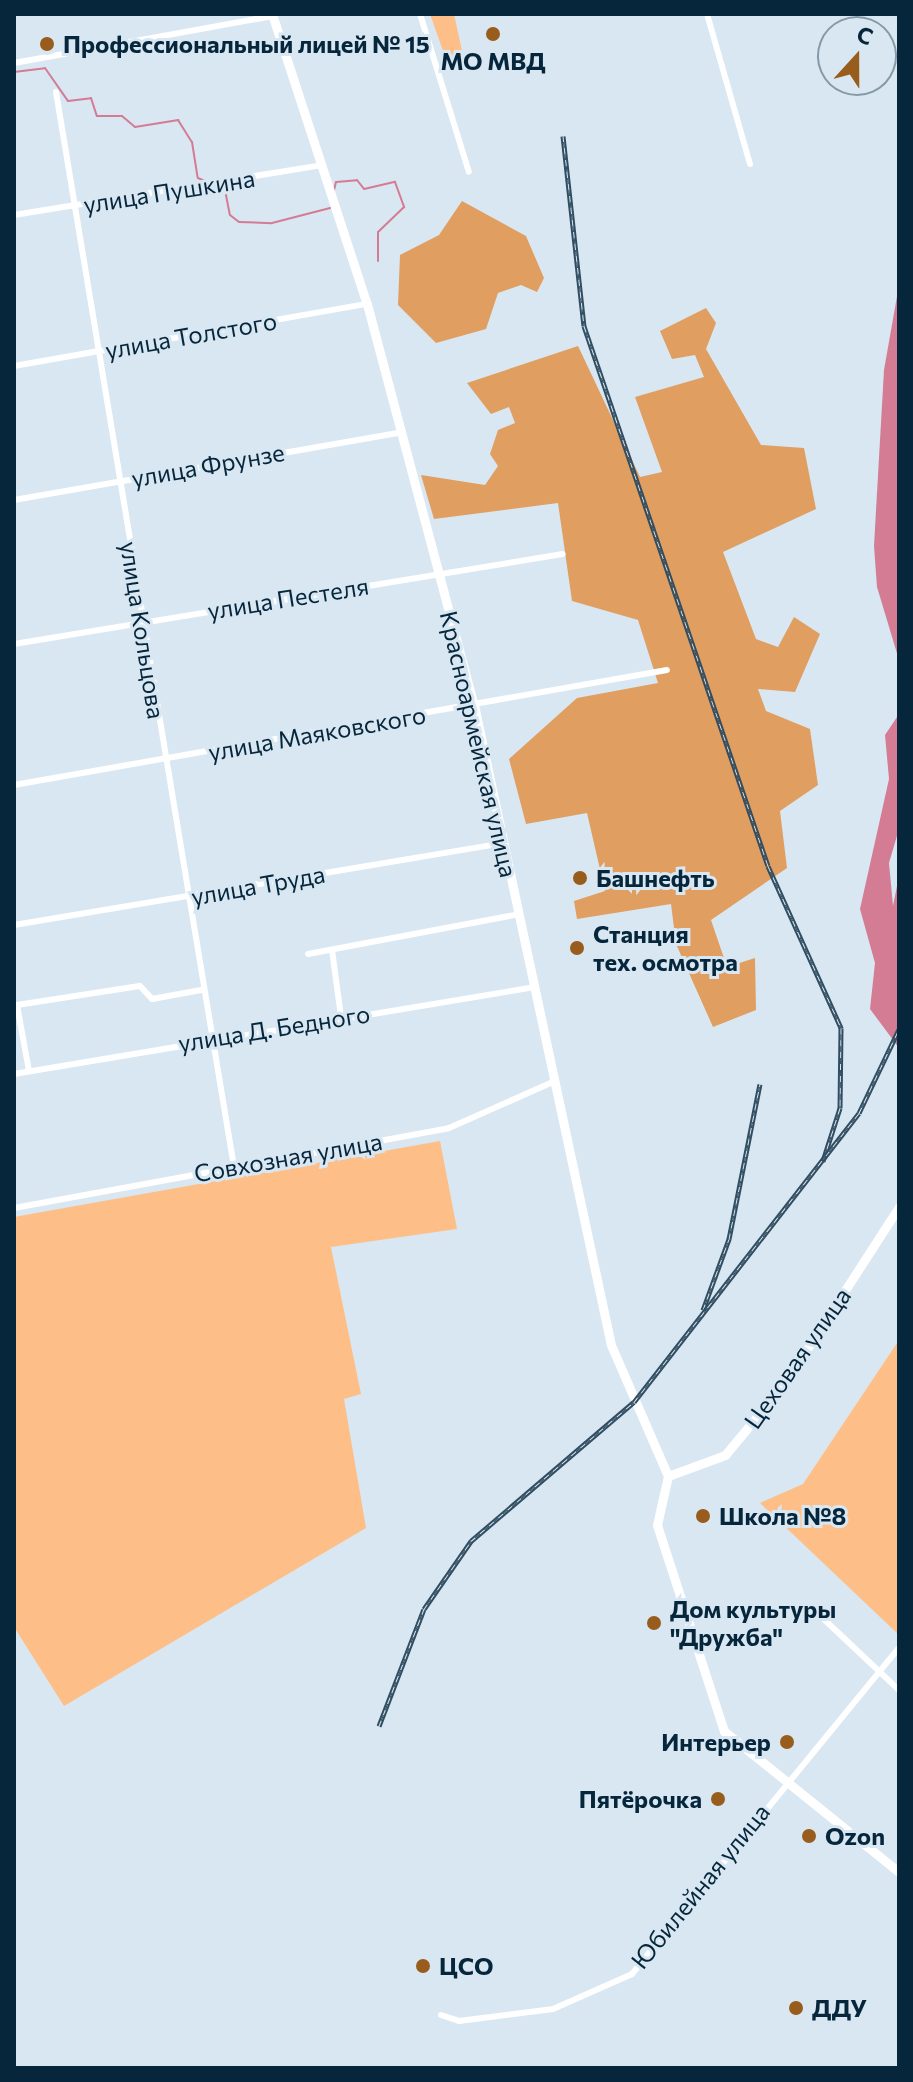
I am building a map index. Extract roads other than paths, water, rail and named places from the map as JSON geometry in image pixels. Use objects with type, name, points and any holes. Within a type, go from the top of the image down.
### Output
[{"type":"main road","name":"Красноармейская улица","points":[[273,15],[367,304],[474,705],[611,1345],[668,1476]]},
{"type":"main road","name":"Цеховая улица","points":[[668,1476],[725,1455],[785,1383],[899,1207]]},
{"type":"main road","points":[[668,1476],[657,1525],[701,1676],[724,1731],[899,1872]]},
{"type":"street","points":[[420,14],[469,172]]},
{"type":"street","points":[[707,14],[750,164]]},
{"type":"street","points":[[14,63],[273,15]]},
{"type":"street","name":"улица Кольцова","points":[[56,92],[120,481],[139,623],[166,760],[201,990],[234,1167]]},
{"type":"street","name":"улица Пушкина","points":[[14,215],[323,165]]},
{"type":"street","name":"улица Толстого","points":[[14,366],[367,304]]},
{"type":"street","name":"улица Фрунзе","points":[[14,500],[402,432]]},
{"type":"street","name":"улица Пестеля","points":[[14,644],[563,554]]},
{"type":"street","name":"улица Маяковского","points":[[14,785],[667,670]]},
{"type":"street","name":"улица Труда","points":[[14,925],[503,843]]},
{"type":"street","points":[[308,954],[519,914]]},
{"type":"street","points":[[332,950],[341,1017]]},
{"type":"street","points":[[29,1071],[17,1005],[140,986],[152,999],[201,990]]},
{"type":"street","name":"улица Д. Бедного","points":[[14,1074],[210,1037],[535,987]]},
{"type":"street","name":"Совхозная улица","points":[[14,1208],[449,1128],[555,1081]]},
{"type":"street","points":[[813,1609],[899,1690]]},
{"type":"street","name":"Юбилейная улица","points":[[441,2015],[459,2021],[553,2009],[632,1974],[785,1780],[899,1648]]},
{"type":"waterway","points":[[14,72],[45,68],[68,101],[91,98],[97,116],[122,116],[135,127],[178,120],[192,142],[198,178],[225,190],[230,215],[239,222],[272,223],[330,208]]},
{"type":"waterway","points":[[334,190],[336,182],[357,180],[364,189],[395,182],[404,207],[378,232],[378,261]]},
{"type":"railway","points":[[563,136],[584,326],[768,866],[841,1028],[840,1108],[823,1161]]},
{"type":"railway","points":[[379,1726],[424,1609],[471,1541],[634,1402],[859,1113],[899,1029]]},
{"type":"railway","points":[[703,1310],[729,1239],[760,1084]]},
{"type":"place","name":"МО МВД","points":[[493,34]]},
{"type":"place","name":"Профессиональный лицей № 15","points":[[47,44]]},
{"type":"place","name":"Башнефть","points":[[580,878]]},
{"type":"place","name":"Станция тех. осмотра","points":[[577,948]]},
{"type":"place","name":"Школа №8","points":[[703,1516]]},
{"type":"place","name":"Дом культуры \"Дружба\"","points":[[654,1623]]},
{"type":"place","name":"Интерьер","points":[[787,1742]]},
{"type":"place","name":"Пятёрочка","points":[[718,1799]]},
{"type":"place","name":"Ozon","points":[[809,1836]]},
{"type":"place","name":"ЦСО","points":[[423,1966]]},
{"type":"place","name":"ДДУ","points":[[796,2008]]}]
